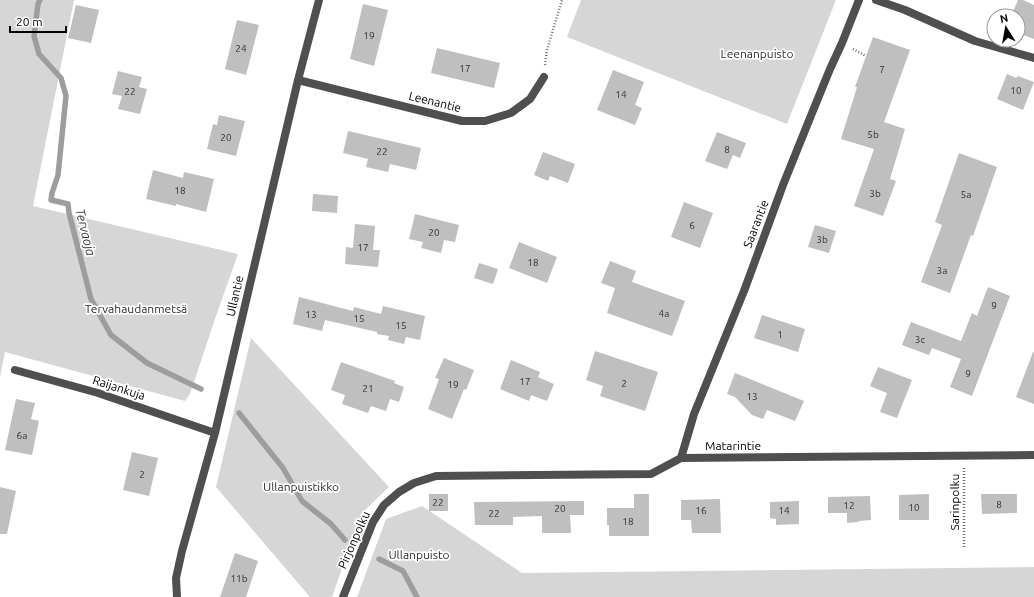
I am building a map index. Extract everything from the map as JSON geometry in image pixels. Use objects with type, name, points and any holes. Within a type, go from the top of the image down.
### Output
[{"type":"street","name":"Ullantie","points":[[176,597],[176,578],[182,551],[215,433],[298,80],[319,0]]},
{"type":"street","name":"Saarantie","points":[[681,458],[694,414],[744,291],[810,118],[859,0]]},
{"type":"street","points":[[876,0],[905,10],[975,41],[1034,58]]},
{"type":"street","name":"Leenantie","points":[[298,80],[462,121],[485,121],[511,113],[530,99],[544,77]]},
{"type":"street","name":"Raijankuja","points":[[15,370],[98,393],[215,433]]},
{"type":"street","name":"Matarintie","points":[[436,476],[651,474],[681,458],[1034,455]]},
{"type":"street","name":"Pirjonpolku","points":[[343,597],[373,522],[384,505],[399,492],[414,483],[436,476]]},
{"type":"path","points":[[544,77],[547,50],[562,0]]},
{"type":"path","name":"Sarinpolku","points":[[964,456],[964,548]]},
{"type":"green space","name":"Tervahaudanmetsä","points":[[0,0],[74,0],[33,206],[238,254],[190,394],[185,401],[5,352],[0,377]]},
{"type":"green space","name":"Leenanpuisto","points":[[581,0],[836,0],[787,124],[567,37]]},
{"type":"green space","name":"Ullanpuistikko","points":[[251,338],[389,487],[361,514],[332,597],[310,597],[216,487]]},
{"type":"green space","name":"Ullanpuisto","points":[[422,506],[522,573],[1034,567],[1034,597],[357,597],[386,519]]},
{"type":"building","points":[[1018,0],[1023,0],[1034,5],[1034,39],[1026,36],[1026,8],[1014,8]]},
{"type":"building","points":[[363,4],[388,10],[374,66],[350,59]]},
{"type":"building","points":[[76,5],[99,10],[91,43],[68,38]]},
{"type":"building","points":[[237,20],[259,25],[246,75],[225,69]]},
{"type":"building","points":[[873,37],[910,50],[884,122],[905,129],[890,179],[896,181],[883,216],[854,206],[874,149],[841,139],[857,87],[855,87]]},
{"type":"building","points":[[437,48],[500,63],[494,88],[431,73]]},
{"type":"building","points":[[613,70],[644,82],[635,105],[642,108],[635,125],[597,110]]},
{"type":"building","points":[[118,71],[142,77],[139,87],[147,89],[140,114],[118,109],[122,96],[112,94]]},
{"type":"building","points":[[1007,74],[1016,78],[1018,76],[1034,82],[1023,110],[997,99]]},
{"type":"building","points":[[219,115],[245,121],[236,156],[207,149],[213,124],[217,125]]},
{"type":"building","points":[[348,131],[421,148],[416,170],[390,164],[388,172],[366,167],[368,159],[343,153]]},
{"type":"building","points":[[717,132],[746,143],[740,158],[733,155],[727,169],[705,161]]},
{"type":"building","points":[[543,152],[575,164],[568,183],[550,176],[548,181],[534,175]]},
{"type":"building","points":[[959,153],[997,167],[973,236],[971,235],[950,293],[921,282],[942,225],[935,222]]},
{"type":"building","points":[[153,170],[183,178],[184,172],[214,179],[206,212],[176,204],[176,206],[146,199]]},
{"type":"building","points":[[313,194],[338,196],[337,213],[312,211]]},
{"type":"building","points":[[684,202],[713,213],[700,248],[671,237]]},
{"type":"building","points":[[415,214],[459,225],[455,242],[444,240],[441,253],[421,248],[423,242],[409,239]]},
{"type":"building","points":[[355,224],[375,226],[373,250],[380,250],[378,267],[345,264],[346,247],[353,248]]},
{"type":"building","points":[[815,225],[836,231],[829,253],[808,247]]},
{"type":"building","points":[[519,242],[557,257],[547,283],[509,268]]},
{"type":"building","points":[[610,261],[636,271],[632,282],[685,301],[672,336],[607,313],[615,288],[601,283]]},
{"type":"building","points":[[479,263],[498,269],[493,284],[474,278]]},
{"type":"building","points":[[988,287],[1010,296],[972,396],[950,387],[961,359],[932,348],[929,355],[902,345],[911,322],[961,341],[972,313],[977,316]]},
{"type":"building","points":[[299,297],[353,311],[354,307],[381,314],[383,306],[425,316],[420,340],[406,337],[404,344],[388,340],[389,336],[377,334],[377,332],[325,320],[322,331],[293,324]]},
{"type":"building","points":[[762,315],[805,329],[798,352],[754,338]]},
{"type":"building","points":[[595,351],[658,372],[645,411],[600,396],[603,386],[586,380]]},
{"type":"building","points":[[1034,352],[1034,404],[1016,397]]},
{"type":"building","points":[[444,358],[474,370],[466,390],[464,389],[452,419],[428,409],[439,379],[435,378]]},
{"type":"building","points":[[511,360],[540,372],[538,377],[554,384],[547,401],[531,395],[529,401],[500,389]]},
{"type":"building","points":[[341,362],[395,381],[394,383],[404,387],[399,402],[390,399],[386,411],[371,406],[368,413],[342,404],[345,395],[331,390]]},
{"type":"building","points":[[878,367],[912,380],[897,418],[880,412],[887,393],[870,386]]},
{"type":"building","points":[[735,373],[804,401],[795,421],[767,410],[763,419],[752,415],[735,397],[727,394]]},
{"type":"building","points":[[16,399],[35,403],[31,419],[39,421],[32,455],[5,450]]},
{"type":"building","points":[[132,452],[158,458],[149,496],[123,490]]},
{"type":"building","points":[[0,487],[16,491],[7,534],[0,534]]},
{"type":"building","points":[[429,494],[448,494],[448,511],[429,511]]},
{"type":"building","points":[[634,494],[649,494],[649,536],[609,536],[609,525],[607,525],[607,508],[634,508]]},
{"type":"building","points":[[929,494],[929,520],[899,520],[899,495]]},
{"type":"building","points":[[981,494],[1017,494],[1017,513],[982,514]]},
{"type":"building","points":[[870,496],[871,520],[847,523],[847,513],[828,513],[828,497]]},
{"type":"building","points":[[720,499],[721,533],[692,533],[691,520],[681,520],[681,500]]},
{"type":"building","points":[[584,501],[584,515],[570,515],[571,533],[542,533],[542,516],[513,517],[513,525],[475,525],[474,502]]},
{"type":"building","points":[[799,501],[799,524],[776,525],[776,519],[770,518],[770,502]]},
{"type":"building","points":[[235,553],[258,561],[246,597],[220,597]]},
{"type":"waterway","name":"Tervaoja","points":[[40,0],[38,4],[34,36],[39,54],[61,78],[66,96],[58,175],[51,200],[68,204],[91,299],[111,335],[147,363],[201,389]]},
{"type":"waterway","name":"Tervaoja","points":[[239,413],[283,468],[302,501],[331,524],[345,540]]},
{"type":"waterway","name":"Tervaoja","points":[[379,559],[403,571],[417,597]]}]
